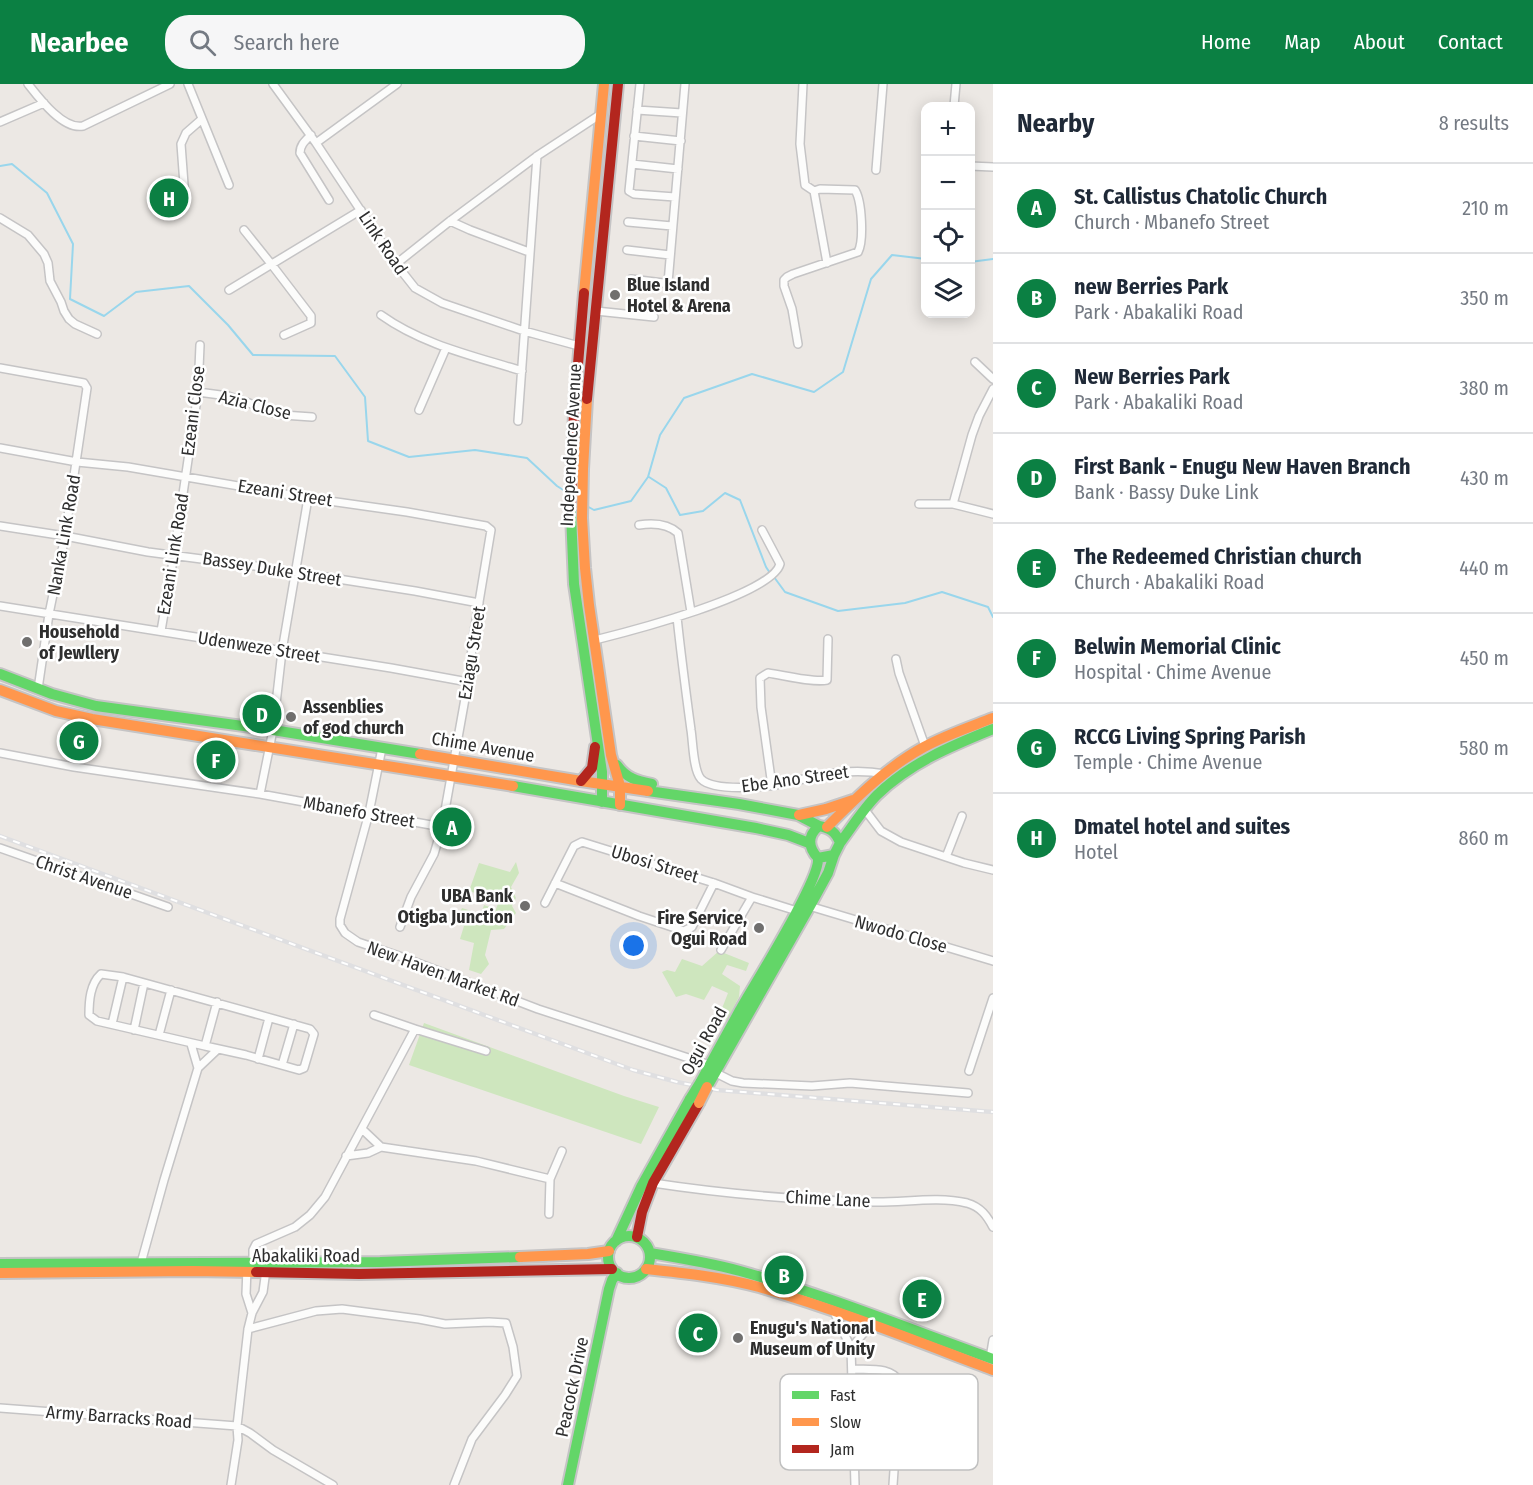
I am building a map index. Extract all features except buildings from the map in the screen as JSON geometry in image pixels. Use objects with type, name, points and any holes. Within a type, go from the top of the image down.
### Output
[{"type":"main road","name":"Independence Avenue","points":[[602,802],[602,772],[574,584],[571,486],[579,346],[604,84]]},
{"type":"main road","name":"Independence Avenue","points":[[618,84],[587,399],[582,518],[585,568],[611,755],[620,786],[620,805]]},
{"type":"main road","name":"Chime Avenue","points":[[0,674],[60,697],[96,706],[273,730],[692,797],[798,816],[823,826]]},
{"type":"main road","name":"Chime Avenue","points":[[0,690],[75,716],[760,828],[809,843]]},
{"type":"main road","points":[[993,718],[962,736],[932,754],[899,775],[876,796],[840,843],[834,855],[818,858],[812,852],[809,843],[814,829],[823,826],[885,774],[925,746],[962,736],[993,729]]},
{"type":"main road","points":[[581,781],[592,768],[597,738]]},
{"type":"main road","points":[[611,755],[622,772],[629,778],[692,797]]},
{"type":"main road","points":[[798,816],[856,798]]},
{"type":"main road","points":[[823,826],[836,834],[840,843]]},
{"type":"main road","name":"Ogui Road","points":[[637,1237],[642,1212],[653,1183],[702,1087],[803,906],[828,873],[834,855]]},
{"type":"main road","name":"Ogui Road","points":[[803,906],[816,872],[818,858]]},
{"type":"main road","name":"Ogui Road","points":[[616,1241],[624,1220],[661,1149],[695,1101]]},
{"type":"main road","points":[[628,1236],[637,1237],[645,1243],[650,1253],[649,1264],[639,1276],[624,1277],[609,1263],[609,1251],[616,1241],[628,1236]]},
{"type":"main road","name":"Abakaliki Road","points":[[266,1267],[588,1254],[609,1251]]},
{"type":"main road","points":[[650,1253],[713,1263],[739,1276],[801,1300],[835,1306],[992,1359]]},
{"type":"main road","name":"Abakaliki Road","points":[[0,1264],[249,1265],[359,1274],[615,1271]]},
{"type":"main road","name":"Abakaliki Road","points":[[0,1273],[192,1271],[249,1265]]},
{"type":"main road","points":[[646,1269],[739,1276]]},
{"type":"main road","name":"Peacock Drive","points":[[568,1485],[610,1284],[615,1271]]},
{"type":"main road","points":[[874,1320],[993,1370]]},
{"type":"street","points":[[28,84],[61,119],[78,128],[170,84]]},
{"type":"street","points":[[188,84],[228,185]]},
{"type":"street","name":"Link Road","points":[[273,84],[311,135],[396,264],[415,288],[442,303],[524,331],[579,346]]},
{"type":"street","points":[[316,143],[397,84]]},
{"type":"street","points":[[640,84],[629,191],[675,197]]},
{"type":"street","points":[[668,283],[685,84]]},
{"type":"street","points":[[798,344],[784,280],[793,274],[858,252],[861,226],[859,200],[854,190],[814,191],[805,186],[800,144],[804,84]]},
{"type":"street","points":[[876,170],[883,84]]},
{"type":"street","points":[[954,102],[956,84]]},
{"type":"street","points":[[0,122],[44,103]]},
{"type":"street","points":[[637,110],[682,113]]},
{"type":"street","points":[[396,264],[537,156],[601,114]]},
{"type":"street","points":[[185,198],[181,144],[186,133],[202,119]]},
{"type":"street","points":[[311,135],[302,144],[300,153],[329,200]]},
{"type":"street","points":[[634,136],[681,141]]},
{"type":"street","points":[[518,421],[537,156]]},
{"type":"street","points":[[632,164],[678,169]]},
{"type":"street","points":[[975,166],[993,167]]},
{"type":"street","points":[[814,191],[827,263]]},
{"type":"street","points":[[229,290],[361,210]]},
{"type":"street","points":[[0,218],[28,235],[44,254],[48,263],[50,281],[69,319],[97,334]]},
{"type":"street","points":[[450,221],[529,252]]},
{"type":"street","points":[[628,222],[672,226]]},
{"type":"street","points":[[244,230],[311,316],[310,323],[284,335]]},
{"type":"street","points":[[627,250],[670,255]]},
{"type":"street","points":[[631,279],[696,287]]},
{"type":"street","points":[[596,312],[654,317]]},
{"type":"street","points":[[381,315],[408,332],[446,348],[522,371]]},
{"type":"street","name":"Ezeani Close","points":[[185,477],[198,392],[200,345]]},
{"type":"street","points":[[420,410],[446,348]]},
{"type":"street","points":[[975,362],[993,379]]},
{"type":"street","name":"Nanka Link Road","points":[[0,368],[84,383],[87,388],[65,536],[38,689]]},
{"type":"street","points":[[953,504],[972,435],[993,389]]},
{"type":"street","name":"Azia Close","points":[[198,392],[228,396],[270,412],[312,417]]},
{"type":"street","name":"Ezeani Street","points":[[0,448],[77,462],[128,467],[308,498],[407,512],[486,526],[491,530]]},
{"type":"street","name":"Ezeani Link Road","points":[[161,631],[185,477]]},
{"type":"street","points":[[261,794],[273,730],[282,651],[308,498]]},
{"type":"street","points":[[919,504],[953,504],[993,514]]},
{"type":"street","points":[[639,525],[666,526],[678,533],[691,612]]},
{"type":"street","name":"Bassey Duke Street","points":[[0,526],[148,552],[415,591],[479,603]]},
{"type":"street","name":"Eziagu Street","points":[[452,776],[491,530]]},
{"type":"street","points":[[595,640],[678,617],[748,591],[776,573],[780,564],[762,530]]},
{"type":"street","name":"Udenweze Street","points":[[0,606],[468,682]]},
{"type":"street","name":"Ebe Ano Street","points":[[678,617],[694,755],[698,774],[706,783],[755,788],[842,771],[870,771],[885,774]]},
{"type":"street","points":[[772,786],[761,706],[760,678],[768,673],[827,680],[828,639]]},
{"type":"street","points":[[896,659],[925,746]]},
{"type":"street","name":"New Haven Market Rd","points":[[382,748],[369,813],[340,919],[340,925],[350,938],[538,1009],[713,1069],[732,1081],[812,1086],[850,1083],[968,1093]]},
{"type":"street","name":"Mbanefo Street","points":[[2,754],[74,767],[261,794],[442,827]]},
{"type":"street","points":[[400,927],[411,897],[434,854],[452,776]]},
{"type":"street","points":[[865,810],[875,825],[901,842],[993,870]]},
{"type":"street","points":[[946,857],[962,816]]},
{"type":"street","name":"Ubosi Street","points":[[544,903],[574,846],[582,842],[752,897],[803,906]]},
{"type":"street","name":"Christ Avenue","points":[[0,848],[168,907]]},
{"type":"street","points":[[555,884],[684,931],[692,927],[714,883]]},
{"type":"street","points":[[722,950],[752,897]]},
{"type":"street","name":"Nwodo Close","points":[[803,906],[993,961]]},
{"type":"street","points":[[100,974],[144,983],[310,1029],[314,1034],[304,1068],[299,1070],[97,1021],[89,1015],[93,985],[100,974]]},
{"type":"street","points":[[112,1024],[123,977]]},
{"type":"street","points":[[134,1030],[144,983]]},
{"type":"street","points":[[159,1035],[171,990]]},
{"type":"street","points":[[969,1071],[993,998]]},
{"type":"street","points":[[205,1046],[217,1002]]},
{"type":"street","points":[[374,1016],[486,1051]]},
{"type":"street","points":[[258,1059],[269,1018]]},
{"type":"street","points":[[282,1065],[294,1024]]},
{"type":"street","points":[[252,1313],[246,1294],[249,1265],[256,1244],[295,1227],[315,1210],[325,1197],[415,1029]]},
{"type":"street","points":[[141,1263],[198,1068],[191,1044]]},
{"type":"street","points":[[198,1068],[218,1049]]},
{"type":"street","points":[[362,1130],[381,1147]]},
{"type":"street","points":[[346,1156],[368,1153],[381,1147],[476,1161],[550,1179]]},
{"type":"street","points":[[549,1214],[550,1179],[562,1151]]},
{"type":"street","name":"Chime Lane","points":[[653,1183],[793,1199],[874,1202],[939,1200],[968,1203],[987,1215],[993,1227]]},
{"type":"street","points":[[231,1485],[237,1449],[237,1426],[248,1329],[252,1313],[263,1292],[266,1267]]},
{"type":"street","points":[[835,1306],[851,1348],[853,1374]]},
{"type":"street","points":[[248,1329],[316,1311],[342,1310],[445,1324],[506,1323],[513,1347],[517,1376],[472,1439],[454,1485]]},
{"type":"street","points":[[851,1348],[874,1320]]},
{"type":"street","points":[[992,1359],[993,1340]]},
{"type":"street","points":[[853,1369],[887,1371],[894,1374]]},
{"type":"street","name":"Army Barracks Road","points":[[0,1408],[237,1426]]},
{"type":"street","points":[[237,1426],[333,1485]]},
{"type":"street","points":[[855,1470],[855,1485]]},
{"type":"street","points":[[893,1485],[894,1470]]},
{"type":"green space","points":[[516,862],[519,873],[511,887],[516,898],[512,906],[516,913],[504,929],[491,930],[485,955],[489,964],[481,974],[469,970],[474,943],[460,939],[464,926],[454,924],[462,908],[481,914],[484,905],[496,909],[499,901],[469,891],[479,863],[510,872]]},
{"type":"green space","points":[[719,951],[749,963],[746,971],[727,965],[722,974],[740,986],[739,997],[727,1020],[719,1016],[728,993],[712,986],[704,1000],[686,994],[676,997],[662,972],[667,970],[675,972],[682,959],[702,966]]},
{"type":"green space","points":[[424,1023],[659,1107],[641,1144],[409,1065]]},
{"type":"waterway","points":[[0,166],[12,164],[47,193],[73,244],[70,299],[104,316],[136,292],[189,286],[228,325],[253,355],[335,356],[365,397],[368,441],[409,457],[475,450],[527,458],[557,486],[568,493]]},
{"type":"waterway","points":[[585,505],[594,510],[631,501],[648,477],[660,435],[684,398],[752,374],[814,392],[843,372],[871,279],[892,255],[921,258]]},
{"type":"waterway","points":[[975,261],[993,259]]},
{"type":"waterway","points":[[649,477],[666,488],[680,515],[703,511],[725,493],[740,500],[770,573]]},
{"type":"waterway","points":[[774,577],[785,592],[838,611],[905,603],[942,592],[988,607],[993,617]]},
{"type":"railway","points":[[0,836],[633,1070],[717,1090],[993,1112]]},
{"type":"traffic: fast","points":[[571,514],[574,584],[602,772],[602,802]]},
{"type":"traffic: fast","points":[[0,674],[52,694],[96,706],[273,730],[420,754]]},
{"type":"traffic: fast","points":[[840,843],[872,800],[903,774],[947,749],[993,729]]},
{"type":"traffic: fast","points":[[617,765],[632,778],[652,784]]},
{"type":"traffic: fast","points":[[513,786],[756,828],[788,835],[809,843]]},
{"type":"traffic: fast","points":[[648,791],[798,815],[819,826]]},
{"type":"traffic: fast","points":[[819,826],[832,831],[837,836],[840,843],[834,855],[818,858],[812,850],[810,842],[812,834],[819,826]]},
{"type":"traffic: fast","points":[[707,1087],[810,906],[828,873],[834,855]]},
{"type":"traffic: fast","points":[[700,1083],[798,909],[816,870],[818,858]]},
{"type":"traffic: fast","points":[[690,1099],[700,1083]]},
{"type":"traffic: fast","points":[[616,1241],[641,1187],[690,1099]]},
{"type":"traffic: fast","points":[[629,1236],[644,1242],[650,1257],[644,1272],[629,1278],[614,1272],[608,1257],[614,1242],[629,1236]]},
{"type":"traffic: fast","points":[[650,1253],[718,1266],[772,1280],[993,1359]]},
{"type":"traffic: fast","points":[[0,1264],[380,1262],[520,1257]]},
{"type":"traffic: fast","points":[[568,1485],[609,1289],[617,1273]]},
{"type":"traffic: slow","points":[[584,293],[604,84]]},
{"type":"traffic: slow","points":[[587,399],[582,518],[585,568],[611,755],[620,786],[620,805]]},
{"type":"traffic: slow","points":[[0,690],[56,711],[92,719],[513,786]]},
{"type":"traffic: slow","points":[[827,827],[873,783],[910,755],[941,739],[993,718]]},
{"type":"traffic: slow","points":[[420,754],[648,791]]},
{"type":"traffic: slow","points":[[799,815],[853,800]]},
{"type":"traffic: slow","points":[[699,1103],[707,1087]]},
{"type":"traffic: slow","points":[[520,1257],[609,1251]]},
{"type":"traffic: slow","points":[[646,1269],[717,1278],[759,1287],[848,1316],[993,1370]]},
{"type":"traffic: slow","points":[[0,1273],[256,1272]]},
{"type":"traffic: jam","points":[[587,399],[618,84]]},
{"type":"traffic: jam","points":[[571,505],[574,412],[584,293]]},
{"type":"traffic: jam","points":[[581,781],[592,768],[595,747]]},
{"type":"traffic: jam","points":[[637,1237],[642,1212],[653,1183],[699,1103]]},
{"type":"traffic: jam","points":[[256,1272],[359,1274],[612,1269]]},
{"type":"place","name":"Dmatel hotel and suites","points":[[169,198]]},
{"type":"place","name":"Blue Island Hotel & Arena","points":[[615,295]]},
{"type":"place","name":"Household of Jewllery","points":[[27,642]]},
{"type":"place","name":"First Bank - Enugu New Haven Branch","points":[[262,714]]},
{"type":"place","name":"Assenblies of god church","points":[[291,717]]},
{"type":"place","name":"RCCG Living Spring Parish","points":[[79,741]]},
{"type":"place","name":"Belwin Memorial Clinic","points":[[216,760]]},
{"type":"place","name":"St. Callistus Chatolic Church","points":[[452,827]]},
{"type":"place","name":"UBA Bank Otigba Junction","points":[[525,906]]},
{"type":"place","name":"Fire Service, Ogui Road","points":[[759,928]]},
{"type":"place","name":"new Berries Park","points":[[784,1275]]},
{"type":"place","name":"The Redeemed Christian church","points":[[922,1299]]},
{"type":"place","name":"New Berries Park","points":[[698,1333]]},
{"type":"place","name":"Enugu's National Museum of Unity","points":[[738,1338]]}]
